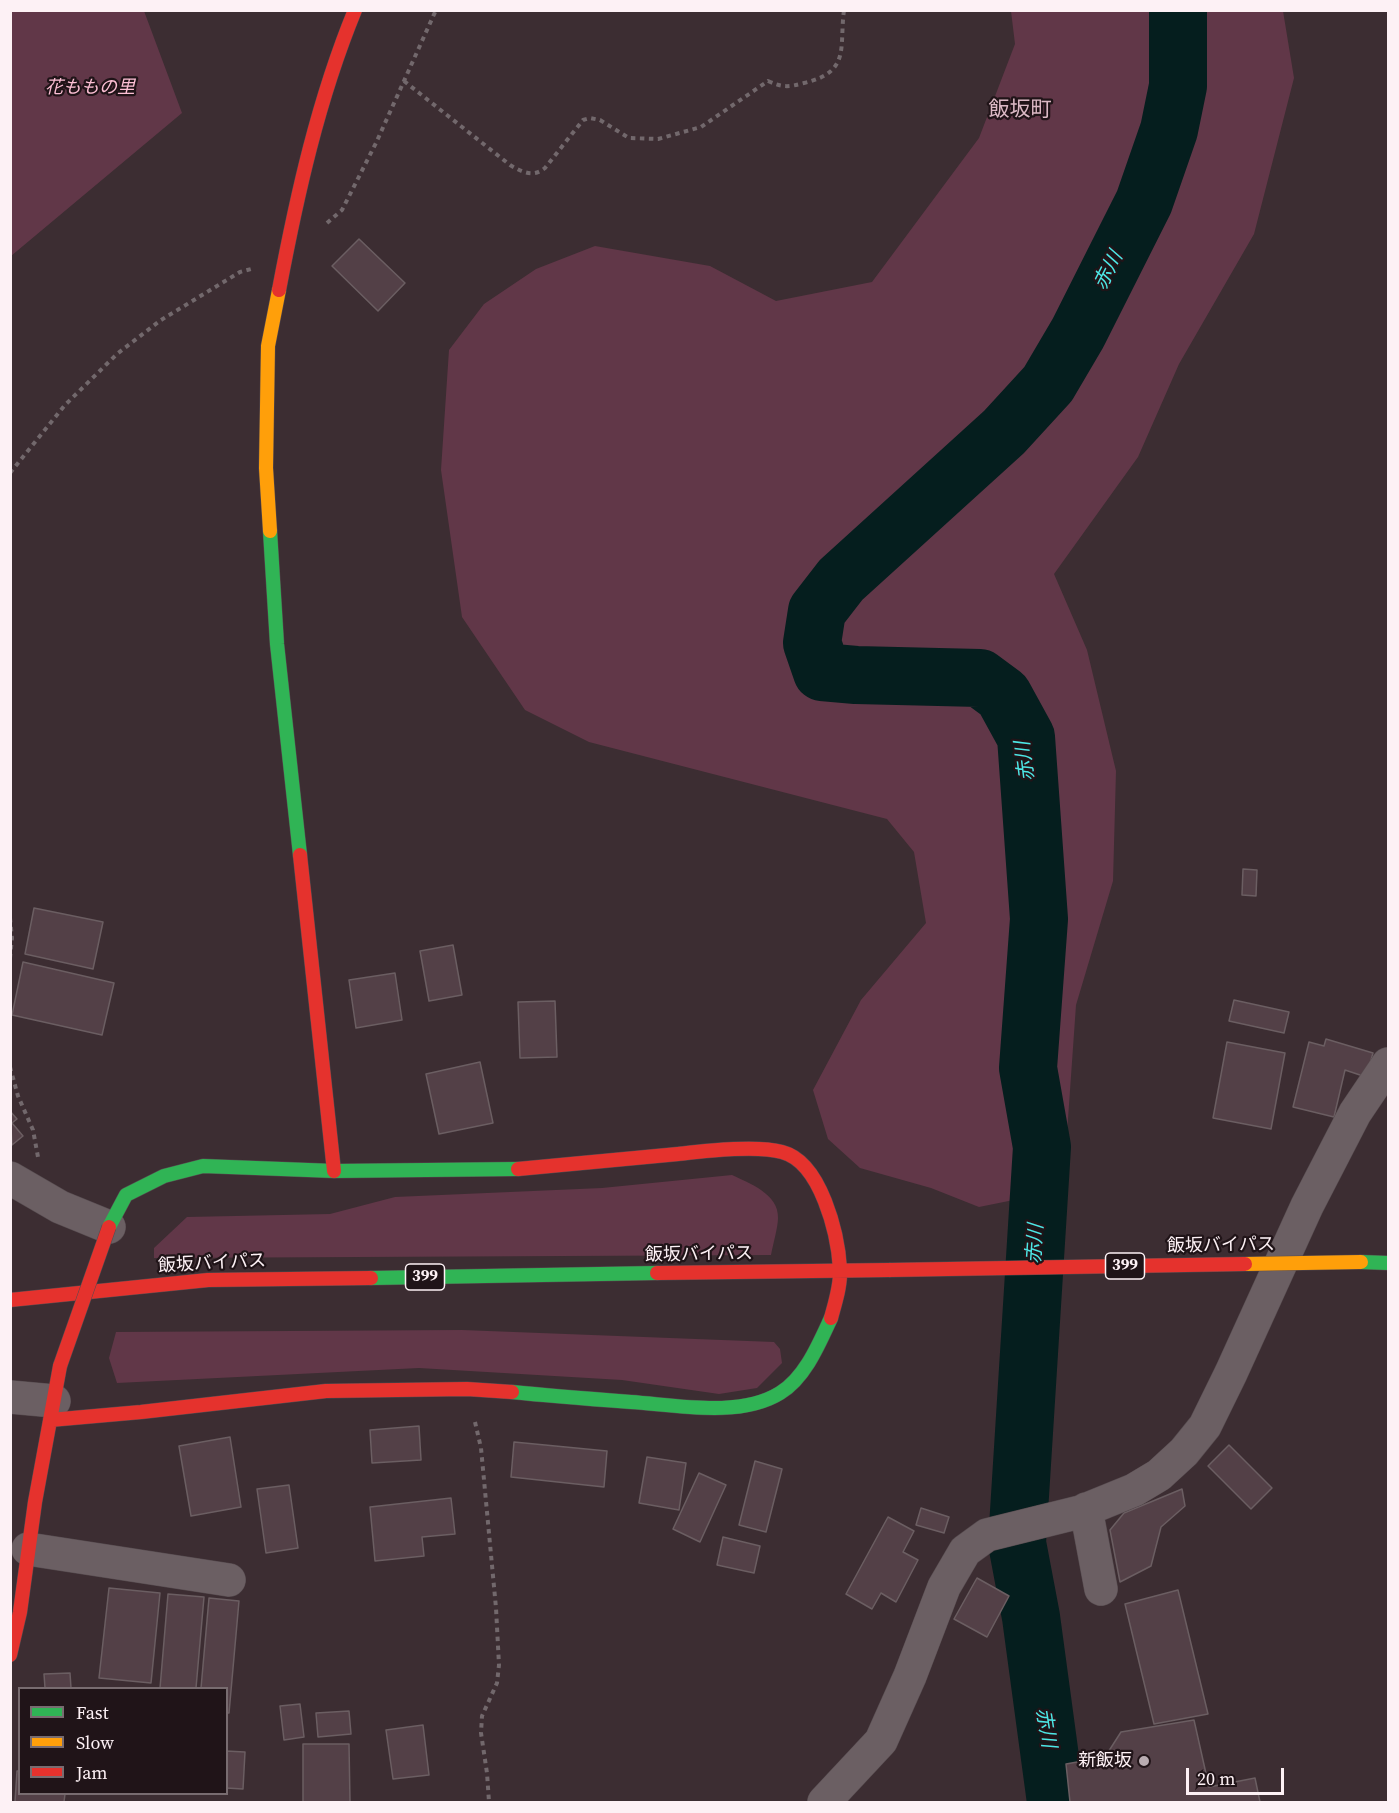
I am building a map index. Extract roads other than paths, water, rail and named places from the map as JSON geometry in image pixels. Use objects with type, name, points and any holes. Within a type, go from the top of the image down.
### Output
[{"type":"main road","points":[[334,1171],[277,644],[266,468],[268,346],[289,235],[312,137],[355,10]]},
{"type":"main road","points":[[10,1655],[20,1612],[35,1502],[60,1366],[109,1227],[126,1195],[164,1176],[203,1166],[334,1171],[518,1169],[707,1151],[762,1149],[784,1152],[809,1171],[829,1212],[836,1241],[840,1271],[831,1318],[811,1358],[798,1377],[782,1392],[767,1400],[732,1407],[712,1408],[467,1389],[326,1391],[141,1412],[52,1411]]},
{"type":"main road","name":"飯坂バイパス","points":[[10,1300],[208,1280],[1389,1263]]},
{"type":"street","points":[[824,1803],[880,1741],[910,1676],[944,1587],[965,1551],[987,1535],[1086,1509],[1134,1490],[1159,1475],[1184,1452],[1205,1426],[1307,1206],[1355,1113],[1389,1064]]},
{"type":"street","points":[[10,1178],[60,1207],[109,1227]]},
{"type":"street","points":[[10,1397],[52,1411]]},
{"type":"street","points":[[1086,1509],[1101,1589]]},
{"type":"street","points":[[28,1549],[229,1580]]},
{"type":"waterway","name":"赤川","points":[[1056,1802],[1031,1617],[1017,1543],[1042,1147],[1028,1068],[1039,919],[1026,737],[1003,695],[980,678],[822,672],[812,643],[817,611],[841,580],[1004,432],[1048,384],[1078,333],[1144,202],[1169,130],[1178,86],[1178,10]]},
{"type":"place","name":"新飯坂","points":[[1144,1761]]},
{"type":"district","name":"飯坂町","points":[[1020,111]]},
{"type":"park label","name":"花ももの里","points":[[90,88]]}]
